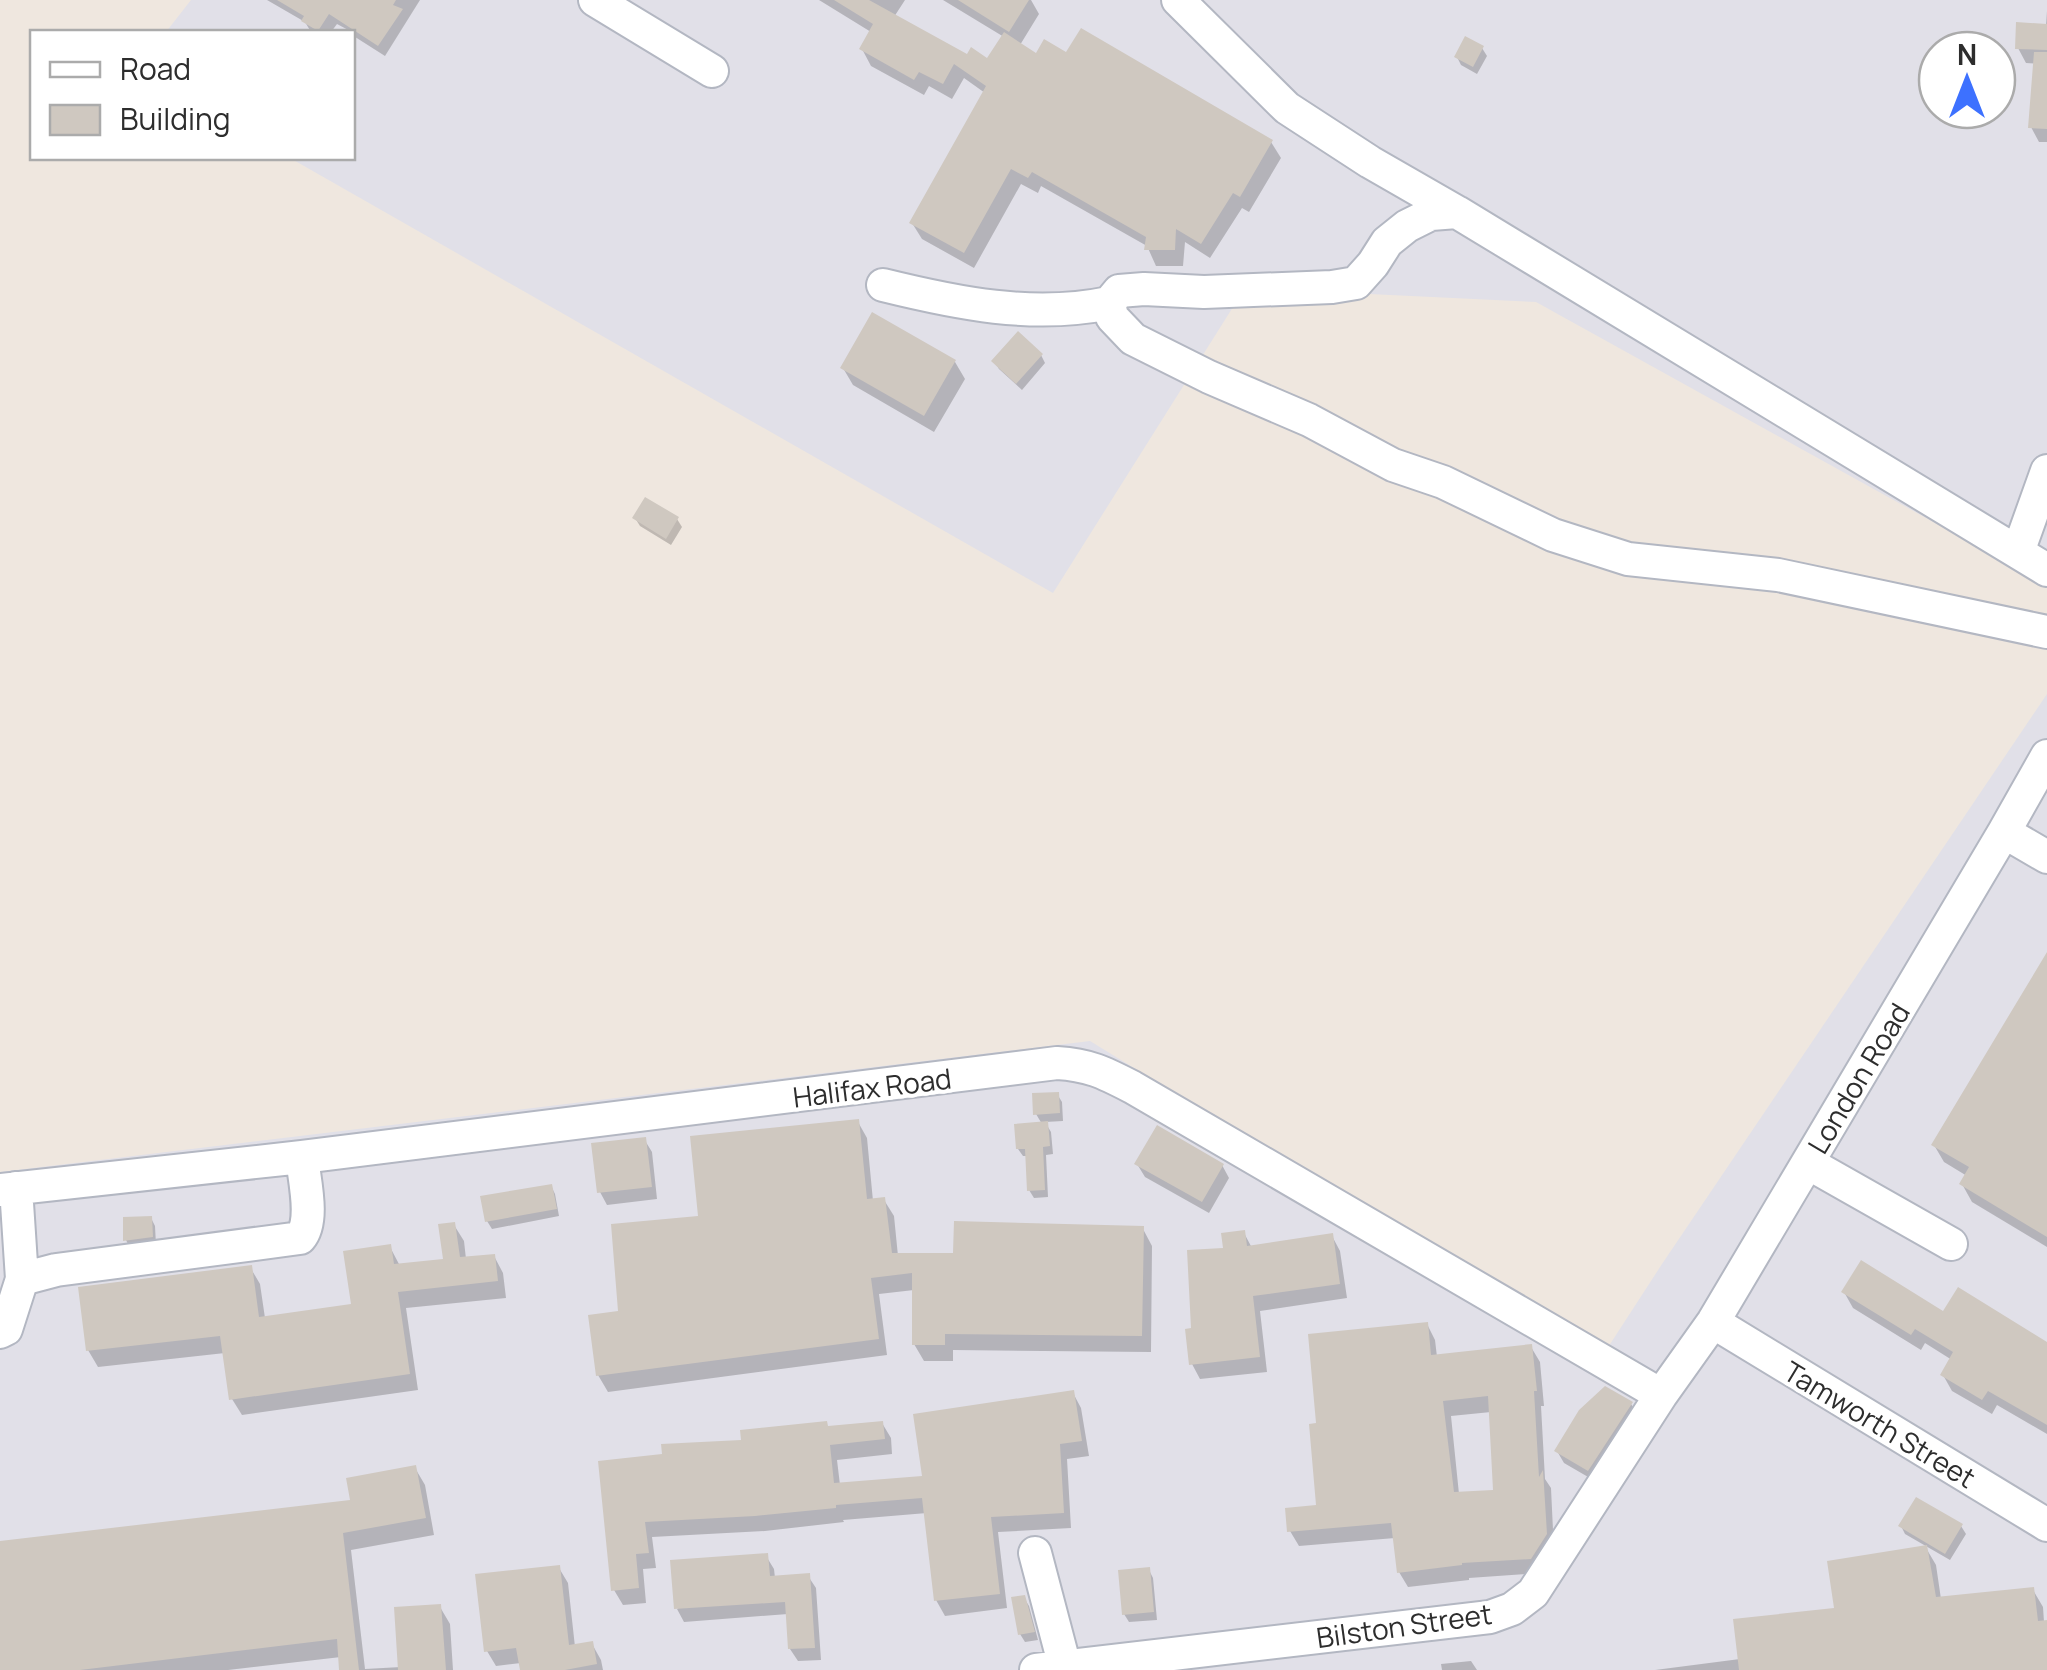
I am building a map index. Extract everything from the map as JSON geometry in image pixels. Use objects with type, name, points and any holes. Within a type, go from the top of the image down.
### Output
[{"type":"street","points":[[596,0],[712,71]]},
{"type":"street","points":[[1178,0],[1287,108],[1370,162],[2047,570]]},
{"type":"street","points":[[883,285],[947,301],[1039,310],[1089,307],[1109,302],[1119,291],[1144,289],[1204,292],[1332,288],[1356,283],[1387,242],[1407,226],[1431,214],[1458,212]]},
{"type":"street","points":[[1109,302],[1112,316],[1133,339],[1309,420],[1392,465],[1443,482],[1554,535],[1628,559],[1778,574],[2047,632]]},
{"type":"street","points":[[2018,552],[2047,471]]},
{"type":"street","name":"London Road","points":[[1661,1395],[1712,1322],[2047,756]]},
{"type":"street","points":[[2004,832],[2047,857]]},
{"type":"street","name":"Halifax Road","points":[[8,1189],[1082,1064],[1132,1087],[1661,1395]]},
{"type":"street","points":[[22,1279],[56,1270],[300,1238],[308,1220],[302,1157]]},
{"type":"street","points":[[1808,1162],[1951,1244]]},
{"type":"street","points":[[0,1332],[6,1330],[22,1279],[8,1189]]},
{"type":"street","name":"Tamworth Street","points":[[1712,1322],[2047,1524]]},
{"type":"street","name":"Bilston Street","points":[[1050,1668],[1490,1617],[1512,1609],[1533,1593],[1661,1395]]},
{"type":"street","points":[[1035,1553],[1050,1668]]},
{"type":"shaded area","points":[[191,0],[2047,0],[2047,585],[1536,302],[1245,288],[1053,593],[294,160],[355,160],[355,30],[168,30]]},
{"type":"shaded area","points":[[2047,694],[2047,1670],[0,1670],[0,1172],[1090,1041],[1603,1355]]},
{"type":"building","points":[[277,0],[396,0],[393,5],[403,9],[378,46],[329,14],[319,30],[301,21],[304,16]]},
{"type":"building","points":[[834,0],[869,0],[967,54],[971,47],[987,58],[1004,32],[1036,53],[1044,39],[1066,52],[1081,28],[1273,140],[1240,197],[1233,193],[1201,244],[1176,229],[1175,250],[1144,250],[1146,237],[1032,172],[1028,178],[1011,169],[964,253],[909,223],[986,86],[954,64],[943,84],[919,72],[914,80],[859,49],[873,24]]},
{"type":"building","points":[[958,0],[1029,0],[1009,32]]},
{"type":"building","points":[[2016,22],[2047,24],[2047,50],[2017,49]]},
{"type":"building","points":[[1465,36],[1484,46],[1473,67],[1454,57]]},
{"type":"building","points":[[2034,52],[2047,52],[2047,129],[2028,128]]},
{"type":"building","points":[[872,312],[956,360],[924,416],[840,368]]},
{"type":"building","points":[[1018,331],[1043,354],[1016,384],[991,361]]},
{"type":"building","points":[[645,497],[679,517],[666,539],[632,518]]},
{"type":"building","points":[[2047,952],[2047,1237],[1959,1184],[1969,1167],[1931,1145]]},
{"type":"building","points":[[1059,1092],[1060,1113],[1033,1115],[1032,1093]]},
{"type":"building","points":[[859,1119],[867,1199],[885,1197],[892,1253],[953,1253],[954,1221],[1144,1226],[1142,1336],[945,1334],[945,1345],[912,1345],[912,1273],[871,1278],[879,1339],[596,1376],[588,1315],[618,1311],[611,1224],[698,1216],[690,1136]]},
{"type":"building","points":[[1048,1121],[1050,1146],[1043,1147],[1045,1190],[1027,1191],[1025,1149],[1016,1149],[1014,1124]]},
{"type":"building","points":[[1157,1125],[1224,1164],[1202,1202],[1134,1164]]},
{"type":"building","points":[[646,1137],[652,1187],[597,1193],[591,1143]]},
{"type":"building","points":[[552,1184],[557,1209],[485,1222],[480,1196]]},
{"type":"building","points":[[152,1216],[153,1237],[123,1241],[123,1217]]},
{"type":"building","points":[[455,1222],[460,1257],[495,1254],[498,1281],[398,1292],[410,1374],[229,1400],[220,1336],[86,1351],[78,1287],[252,1265],[259,1317],[351,1304],[343,1251],[391,1244],[394,1264],[443,1259],[438,1224]]},
{"type":"building","points":[[1245,1230],[1247,1246],[1333,1233],[1340,1284],[1253,1296],[1260,1357],[1189,1365],[1185,1329],[1191,1328],[1187,1250],[1223,1248],[1221,1233]]},
{"type":"building","points":[[1861,1260],[1943,1311],[1958,1287],[2047,1342],[2047,1425],[1988,1391],[1982,1400],[1940,1375],[1953,1352],[1915,1329],[1911,1335],[1841,1292]]},
{"type":"building","points":[[1428,1322],[1431,1355],[1532,1344],[1539,1477],[1543,1470],[1547,1534],[1531,1559],[1462,1563],[1397,1573],[1391,1523],[1287,1532],[1285,1508],[1316,1505],[1309,1424],[1316,1423],[1308,1334]],"holes":[[[1488,1396],[1493,1490],[1454,1492],[1443,1401]]]},
{"type":"building","points":[[1605,1386],[1633,1402],[1588,1471],[1554,1451],[1579,1410]]},
{"type":"building","points":[[1074,1390],[1082,1441],[1060,1444],[1064,1513],[991,1517],[1000,1594],[934,1601],[922,1498],[755,1516],[645,1522],[649,1553],[636,1554],[639,1588],[611,1591],[598,1461],[662,1454],[661,1444],[741,1440],[740,1430],[827,1421],[828,1426],[883,1421],[885,1439],[830,1445],[834,1483],[922,1476],[913,1414]]},
{"type":"building","points":[[416,1465],[426,1518],[343,1533],[359,1670],[339,1670],[337,1639],[80,1670],[0,1670],[0,1541],[350,1500],[346,1478]]},
{"type":"building","points":[[1916,1497],[1963,1524],[1945,1554],[1898,1526]]},
{"type":"building","points":[[1927,1545],[1936,1597],[2034,1587],[2038,1621],[2047,1620],[2047,1670],[1739,1670],[1733,1619],[1834,1608],[1827,1561]]},
{"type":"building","points":[[768,1553],[770,1576],[810,1573],[815,1648],[788,1649],[785,1602],[674,1609],[670,1560]]},
{"type":"building","points":[[560,1565],[569,1645],[593,1641],[597,1664],[565,1670],[520,1670],[516,1648],[484,1652],[475,1574]]},
{"type":"building","points":[[1150,1567],[1154,1612],[1122,1615],[1118,1570]]},
{"type":"building","points":[[1025,1595],[1035,1632],[1018,1635],[1011,1597]]},
{"type":"building","points":[[441,1604],[446,1670],[398,1670],[394,1607]]}]
